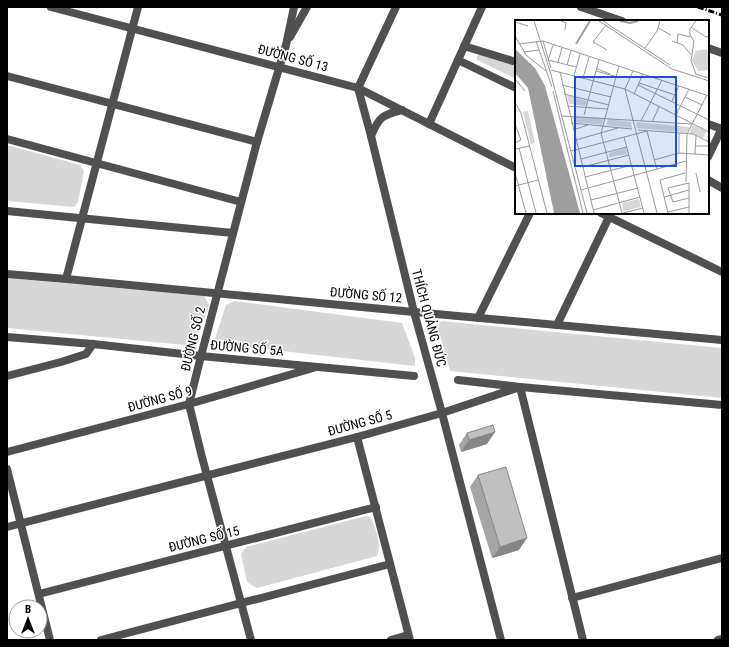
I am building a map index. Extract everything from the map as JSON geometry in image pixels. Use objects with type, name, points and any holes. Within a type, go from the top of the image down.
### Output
[{"type":"street","points":[[66,278],[138,7]]},
{"type":"street","name":"ĐƯỜNG SỐ 2","points":[[251,640],[189,404],[257,142],[286,45],[294,7]]},
{"type":"street","name":"ĐƯỜNG SỐ 2","points":[[286,45],[307,7]]},
{"type":"street","points":[[358,88],[396,7]]},
{"type":"street","points":[[429,124],[482,7]]},
{"type":"street","points":[[580,7],[619,20]]},
{"type":"street","name":"ĐƯỜNG SỐ 13","points":[[56,8],[358,88],[515,167]]},
{"type":"street","points":[[464,46],[515,62]]},
{"type":"street","points":[[709,48],[722,53]]},
{"type":"street","points":[[458,60],[515,88]]},
{"type":"street","points":[[7,76],[257,142]]},
{"type":"street","name":"THÍCH QUẢNG ĐỨC","points":[[358,88],[414,312],[501,640]]},
{"type":"street","points":[[371,136],[376,123],[382,117],[402,110]]},
{"type":"street","points":[[709,124],[722,128],[709,154]]},
{"type":"street","points":[[7,139],[241,202]]},
{"type":"street","points":[[709,181],[722,188]]},
{"type":"street","points":[[7,211],[233,233]]},
{"type":"street","points":[[478,318],[530,214]]},
{"type":"street","points":[[603,214],[722,272]]},
{"type":"street","points":[[557,325],[609,218]]},
{"type":"street","name":"ĐƯỜNG SỐ 12","points":[[7,274],[66,278],[722,340]]},
{"type":"street","name":"ĐƯỜNG SỐ 5A","points":[[7,337],[93,344],[201,356],[414,376]]},
{"type":"street","points":[[7,376],[86,354],[93,344]]},
{"type":"street","name":"ĐƯỜNG SỐ 9","points":[[7,452],[189,404],[317,367]]},
{"type":"street","points":[[458,380],[520,387],[583,640]]},
{"type":"street","name":"ĐƯỜNG SỐ 5","points":[[7,527],[357,437],[442,413],[520,387],[722,405]]},
{"type":"street","points":[[357,437],[409,638],[391,640]]},
{"type":"street","points":[[7,469],[50,640]]},
{"type":"street","name":"ĐƯỜNG SỐ 15","points":[[39,594],[376,507]]},
{"type":"street","points":[[572,598],[722,558]]},
{"type":"street","points":[[101,640],[390,564]]},
{"type":"street","points":[[718,640],[722,639]]},
{"type":"shaded area","points":[[484,55],[515,66],[515,79],[477,60],[477,56]]},
{"type":"shaded area","points":[[7,145],[80,165],[84,171],[78,202],[74,207],[7,201]]},
{"type":"shaded area","points":[[7,278],[204,296],[209,305],[195,346],[7,328]]},
{"type":"shaded area","points":[[235,301],[402,323],[415,358],[415,366],[220,344],[215,339],[226,305]]},
{"type":"shaded area","points":[[441,321],[722,348],[722,398],[450,371],[438,328]]},
{"type":"shaded area","points":[[366,516],[372,519],[375,527],[379,546],[377,556],[257,588],[247,582],[241,554],[246,547]]},
{"type":"building","points":[[493,425],[495,432],[469,440],[467,433]]},
{"type":"building","points":[[506,467],[527,538],[500,547],[478,475]]},
{"type":"railway","points":[[698,7],[722,15]]}]
